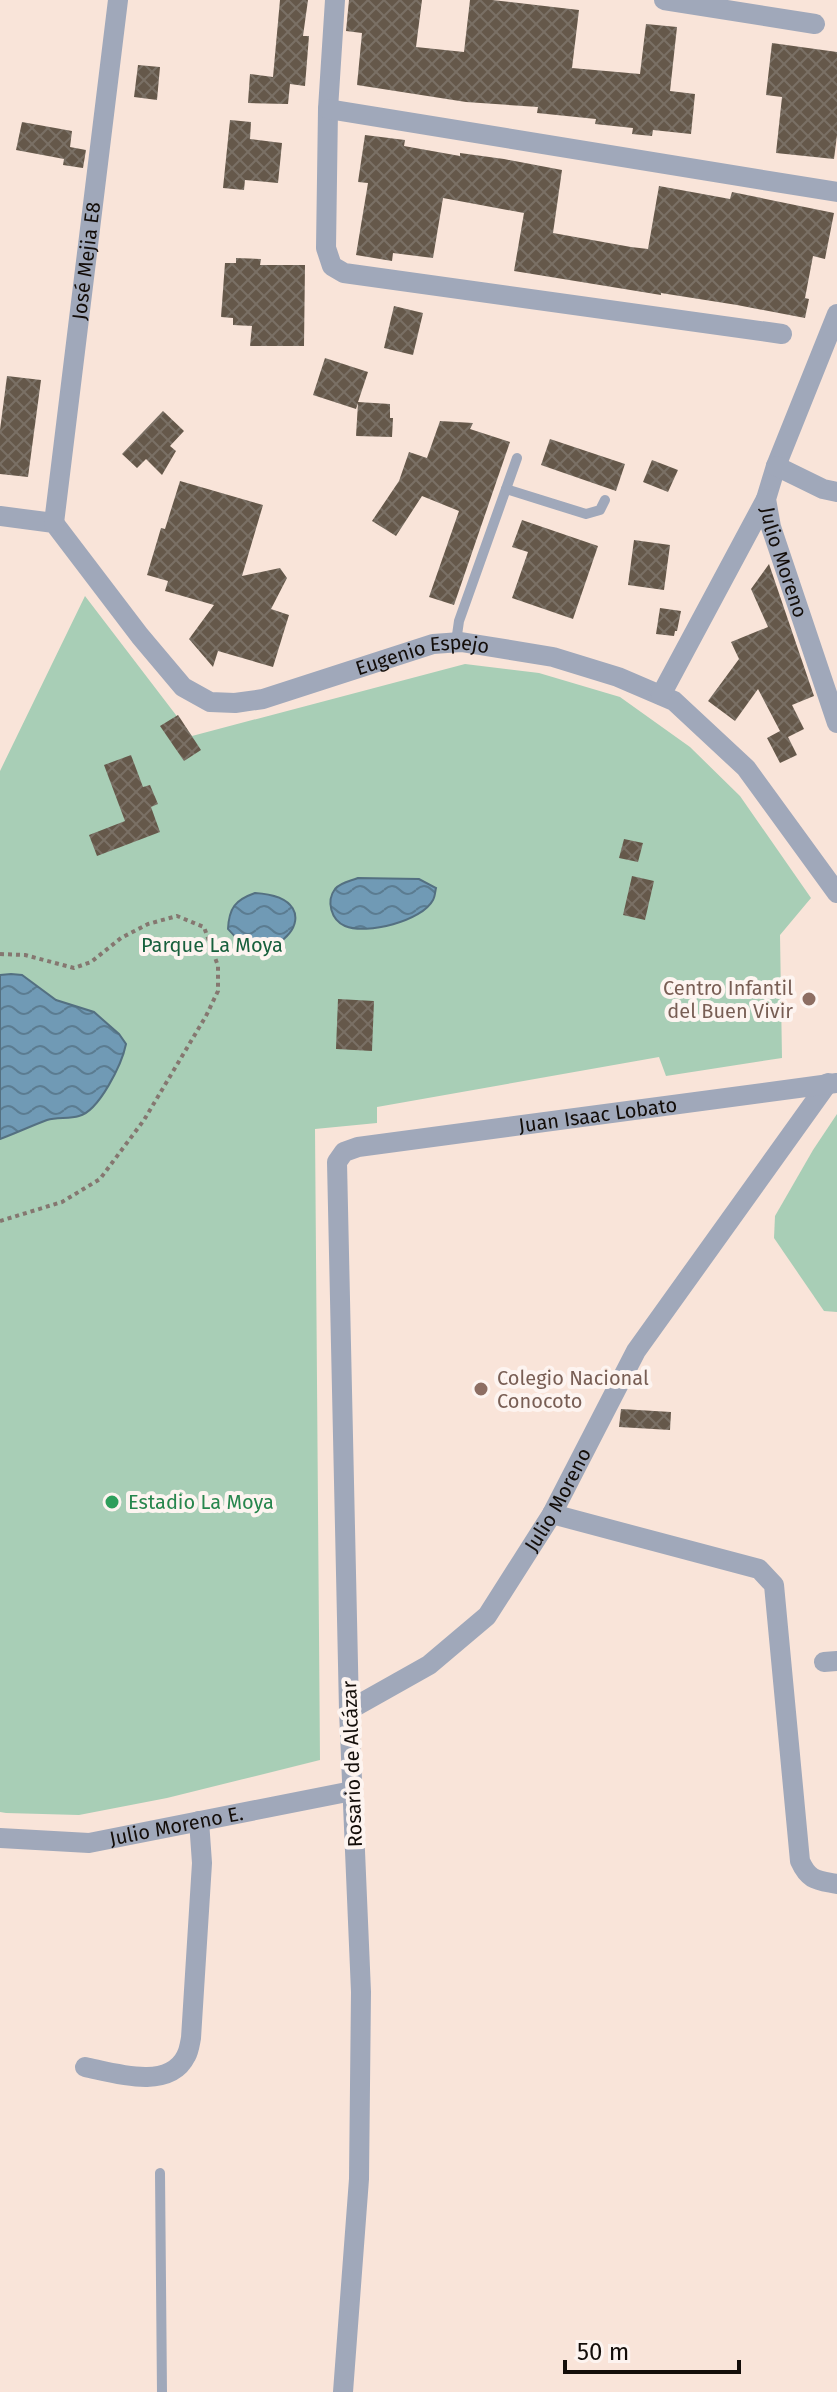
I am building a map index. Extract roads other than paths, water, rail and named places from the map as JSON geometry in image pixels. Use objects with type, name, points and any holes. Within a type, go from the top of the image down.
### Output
[{"type":"street","name":"José Mejia E8","points":[[54,523],[118,0]]},
{"type":"street","points":[[335,0],[328,109],[326,248],[332,266],[344,273],[782,334]]},
{"type":"street","points":[[664,0],[815,24]]},
{"type":"street","points":[[328,109],[837,192]]},
{"type":"street","name":"Julio Moreno","points":[[837,314],[776,466],[766,499],[771,527],[837,722]]},
{"type":"street","points":[[776,466],[823,489],[837,492]]},
{"type":"street","points":[[661,695],[766,499]]},
{"type":"street","points":[[0,516],[54,523]]},
{"type":"street","name":"Eugenio Espejo","points":[[54,523],[183,687],[210,702],[235,703],[263,699],[408,651],[456,642],[553,657],[618,677],[674,701],[746,768],[837,893]]},
{"type":"street","points":[[837,683],[834,690],[837,722]]},
{"type":"street","name":"Julio Moreno","points":[[349,1710],[429,1665],[487,1616],[552,1514],[636,1351],[833,1083]]},
{"type":"street","name":"Juan Isaac Lobato","points":[[358,1147],[833,1083]]},
{"type":"street","name":"Rosario de Alcázar","points":[[343,2392],[359,2179],[361,1992],[349,1710],[337,1162],[344,1152],[358,1147]]},
{"type":"street","points":[[552,1514],[759,1569],[774,1585],[800,1861],[806,1873],[815,1879],[837,1884]]},
{"type":"street","name":"Julio Moreno E.","points":[[0,1838],[89,1843],[352,1791]]},
{"type":"street","points":[[85,2067],[127,2076],[152,2077],[171,2073],[186,2058],[191,2038],[202,1863],[199,1821]]},
{"type":"lane","points":[[456,642],[459,621],[517,458]]},
{"type":"lane","points":[[506,489],[586,514],[600,510],[605,500]]},
{"type":"lane","points":[[160,2173],[162,2392]]},
{"type":"water","points":[[358,878],[419,879],[436,888],[427,908],[406,920],[380,927],[355,928],[345,926],[336,919],[331,910],[331,899],[337,887]]},
{"type":"water","points":[[255,893],[280,898],[293,908],[295,921],[290,933],[278,943],[262,947],[245,943],[228,929],[234,906]]},
{"type":"water","points":[[0,975],[22,975],[56,1000],[94,1012],[126,1044],[108,1086],[87,1112],[75,1117],[47,1120],[0,1139]]},
{"type":"place","name":"Centro Infantil del Buen Vivir","points":[[809,999]]},
{"type":"place","name":"Colegio Nacional Conocoto","points":[[481,1389]]},
{"type":"place","name":"Estadio La Moya","points":[[112,1502]]},
{"type":"park label","name":"Parque La Moya","points":[[212,945]]}]
